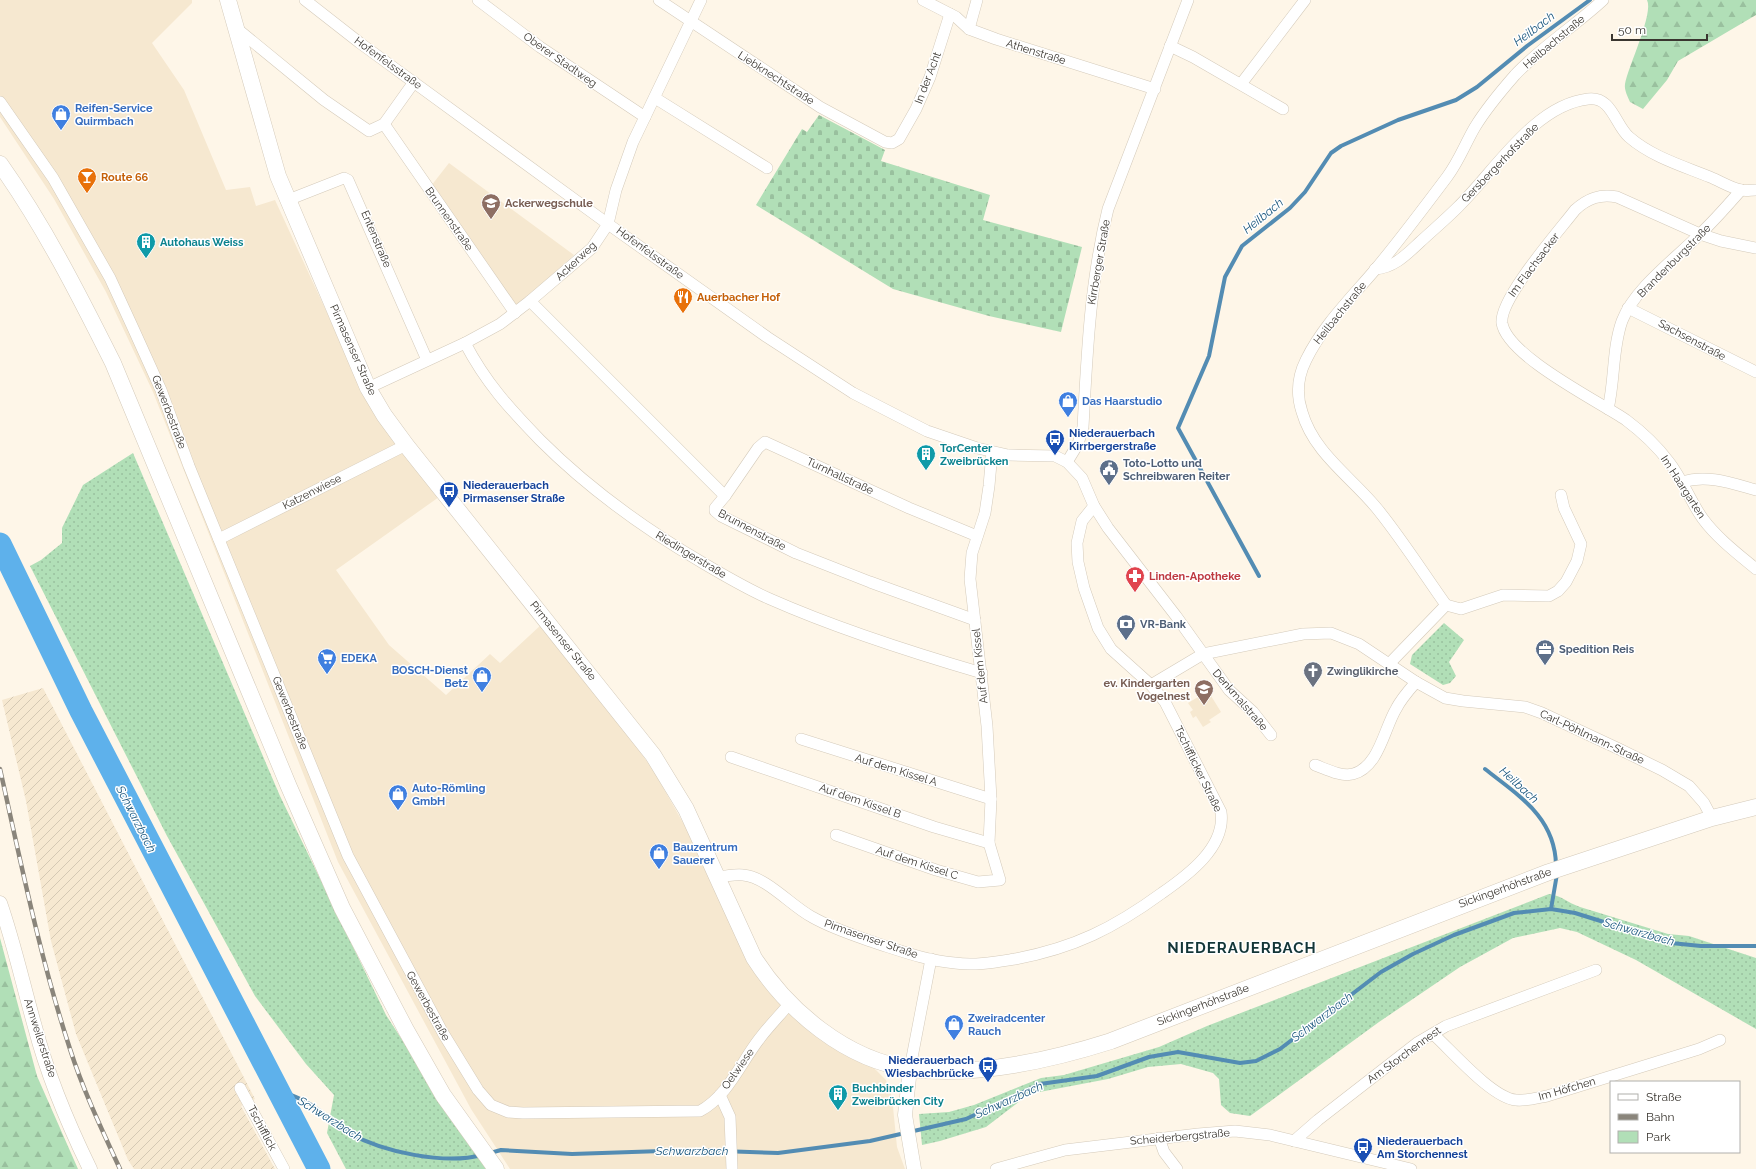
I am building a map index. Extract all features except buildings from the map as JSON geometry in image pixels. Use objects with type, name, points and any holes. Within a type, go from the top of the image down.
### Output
[{"type":"main road","name":"Pirmasenser Straße","points":[[228,0],[268,146],[288,200],[368,388],[384,415],[406,445],[654,755],[686,810],[716,878]]},
{"type":"main road","points":[[0,164],[45,234],[82,301],[113,363],[165,490],[342,908],[443,1095],[496,1169]]},
{"type":"main road","name":"Sickingerhöhstraße","points":[[716,878],[754,958],[768,980],[790,1003],[824,1031],[842,1043],[869,1057],[910,1068],[943,1071],[979,1069],[1017,1064],[1086,1049],[1111,1041],[1548,872],[1712,818],[1756,807]]},
{"type":"street","name":"Hofenfelsstraße","points":[[305,0],[360,43],[608,224],[767,337],[853,393],[927,431],[992,452],[1055,456],[1068,462]]},
{"type":"street","name":"Oberer Stadtweg","points":[[478,0],[540,47],[646,117]]},
{"type":"street","name":"Liebknechtstraße","points":[[659,0],[776,79],[850,123],[885,142],[892,143],[899,139]]},
{"type":"street","name":"Ackerweg","points":[[368,388],[496,327],[584,257],[608,224],[622,172],[701,0]]},
{"type":"street","name":"Athenstraße","points":[[923,0],[950,14],[968,29],[1155,89]]},
{"type":"street","points":[[968,29],[977,0]]},
{"type":"street","name":"Kirrberger Straße","points":[[1068,462],[1078,444],[1083,427],[1092,295],[1101,239],[1108,209],[1188,0]]},
{"type":"street","points":[[1241,84],[1305,0]]},
{"type":"street","name":"Heilbachstraße","points":[[1446,605],[1379,511],[1318,445],[1307,428],[1299,399],[1298,386],[1301,373],[1312,348],[1329,324],[1375,269],[1460,159],[1474,128],[1515,75],[1533,58],[1579,22],[1603,0]]},
{"type":"street","name":"In der Acht","points":[[899,139],[916,110],[930,77],[950,14]]},
{"type":"street","points":[[236,28],[287,72],[369,132],[384,124],[414,82]]},
{"type":"street","points":[[1170,46],[1241,84],[1283,109]]},
{"type":"street","points":[[655,98],[767,168]]},
{"type":"street","name":"Gersbergerhofstraße","points":[[1375,269],[1388,267],[1400,260],[1458,207],[1526,133],[1560,108],[1578,100],[1590,98],[1600,100],[1614,114],[1623,132],[1640,145],[1665,159],[1741,190],[1756,190]]},
{"type":"street","name":"Gewerbestraße","points":[[0,102],[53,178],[110,278],[161,390],[219,539],[348,856],[443,1033],[478,1090],[491,1105],[508,1112],[524,1113],[700,1111],[720,1095]]},
{"type":"street","name":"Brunnenstraße","points":[[384,124],[515,313]]},
{"type":"street","name":"Entenstraße","points":[[288,200],[344,178],[348,180],[427,360]]},
{"type":"street","name":"Brandenburgstraße","points":[[1608,409],[1613,385],[1618,332],[1628,308],[1646,287],[1700,234],[1741,190]]},
{"type":"street","name":"Im Flachsacker","points":[[1608,409],[1541,367],[1512,343],[1502,323],[1503,312],[1508,300],[1575,210],[1585,201],[1595,197],[1606,195],[1617,197],[1700,234],[1721,241],[1756,248]]},
{"type":"street","name":"Brunnenstraße","points":[[530,301],[725,496],[718,504],[715,511],[796,553],[878,585],[975,620]]},
{"type":"street","name":"Sachsenstraße","points":[[1628,308],[1756,372]]},
{"type":"street","name":"Riedingerstraße","points":[[465,343],[480,372],[497,394],[569,469],[640,524],[676,547],[769,599],[913,652],[982,673]]},
{"type":"street","name":"Im Haargarten","points":[[1608,409],[1626,420],[1655,444],[1670,462],[1690,499],[1704,520],[1726,543],[1756,569]]},
{"type":"street","name":"Turnhallstraße","points":[[725,496],[758,448],[765,442],[909,508],[977,536]]},
{"type":"street","name":"Katzenwiese","points":[[219,539],[406,445]]},
{"type":"street","name":"Auf dem Kissel","points":[[992,452],[990,486],[985,513],[970,564],[982,673],[991,799],[989,843],[1000,880]]},
{"type":"street","points":[[1068,462],[1082,478],[1094,506],[1108,528],[1203,654],[1151,684]]},
{"type":"street","points":[[1682,482],[1695,478],[1709,478],[1756,490]]},
{"type":"street","points":[[1389,664],[1446,605],[1461,608],[1503,595],[1549,596],[1558,591],[1566,582],[1576,561],[1581,544],[1564,508],[1561,495]]},
{"type":"street","name":"Tschifflicker Straße","points":[[931,959],[956,964],[998,962],[1075,944],[1103,931],[1150,902],[1192,870],[1206,855],[1218,837],[1222,826],[1221,812],[1165,702],[1151,684],[1112,648],[1098,628],[1089,606],[1078,562],[1076,543],[1082,521],[1094,506]]},
{"type":"street","name":"Carl-Pöhlmann-Straße","points":[[1203,654],[1303,634],[1331,633],[1358,644],[1416,682],[1445,698],[1525,707],[1564,722],[1677,778],[1697,794],[1712,818]]},
{"type":"street","name":"Denkmalstraße","points":[[1203,654],[1229,690],[1253,712],[1271,736]]},
{"type":"street","points":[[1315,765],[1336,773],[1347,775],[1366,767],[1378,749],[1396,708],[1416,682]]},
{"type":"street","name":"Auf dem Kissel A","points":[[801,739],[991,799]]},
{"type":"street","name":"Auf dem Kissel B","points":[[731,757],[934,827],[989,843]]},
{"type":"street","name":"Auf dem Kissel C","points":[[836,835],[884,853],[978,882],[1000,880]]},
{"type":"street","name":"Pirmasenser Straße","points":[[716,878],[744,874],[757,879],[804,912],[833,928],[904,952],[931,959],[910,1068],[905,1115],[914,1169]]},
{"type":"street","name":"Annweilerstraße","points":[[0,903],[10,931],[35,1028],[49,1068],[90,1169]]},
{"type":"street","name":"Am Storchennest","points":[[1294,1141],[1352,1093],[1417,1044],[1446,1026],[1473,1014],[1596,970]]},
{"type":"street","name":"Oelwiese","points":[[732,1169],[730,1117],[720,1095],[760,1038],[790,1003]]},
{"type":"street","name":"Im Höfchen","points":[[1433,1034],[1498,1094],[1517,1100],[1531,1100],[1547,1096],[1699,1049],[1720,1040]]},
{"type":"street","name":"Tschifflick","points":[[240,1088],[284,1169]]},
{"type":"street","name":"Scheiderbergstraße","points":[[996,1169],[1065,1150],[1159,1138],[1235,1132],[1270,1135],[1411,1169]]},
{"type":"street","points":[[1159,1138],[1164,1152],[1177,1169]]},
{"type":"shaded area","points":[[0,0],[192,0],[192,3],[152,43],[184,90],[226,190],[250,187],[256,206],[275,200],[363,391],[383,427],[439,497],[336,570],[389,645],[446,695],[490,654],[500,663],[542,624],[613,714],[653,770],[686,828],[763,983],[775,999],[803,1026],[836,1048],[874,1068],[886,1080],[892,1097],[897,1147],[905,1169],[510,1169],[471,1109],[338,862],[153,392],[106,292],[54,199],[0,117]]},
{"type":"shaded area","name":"Ackerwegschule","points":[[449,163],[574,255],[516,307],[431,186]]},
{"type":"shaded area","points":[[43,688],[255,1099],[241,1106],[275,1169],[134,1169],[128,1160],[76,1034],[51,941],[26,801],[2,700]]},
{"type":"shaded area","name":"ev. Kindergarten Vogelnest","points":[[1208,691],[1221,712],[1209,720],[1211,722],[1203,727],[1196,716],[1193,718],[1190,712],[1193,710],[1188,703]]},
{"type":"green space","points":[[1647,0],[1756,0],[1756,15],[1678,61],[1667,80],[1643,109],[1630,102],[1626,93],[1625,84],[1644,28],[1648,7]]},
{"type":"green space","points":[[819,115],[885,150],[881,161],[990,195],[983,220],[1082,247],[1061,332],[989,316],[893,289],[756,205],[802,129],[807,132]]},
{"type":"green space","points":[[133,453],[280,796],[386,1015],[486,1169],[346,1169],[327,1133],[334,1095],[306,1064],[255,996],[167,836],[30,566],[41,560],[62,543],[62,528],[83,485]]},
{"type":"green space","points":[[1444,623],[1464,640],[1449,662],[1456,676],[1450,683],[1443,685],[1410,664],[1412,655]]},
{"type":"green space","points":[[1549,894],[1558,896],[1580,907],[1668,934],[1689,936],[1756,958],[1756,1029],[1636,960],[1577,932],[1560,928],[1513,938],[1460,967],[1379,1022],[1250,1116],[1230,1113],[1221,1105],[1219,1079],[1213,1073],[1181,1064],[1148,1067],[1108,1079],[1029,1094],[986,1127],[922,1145],[919,1114],[949,1112],[974,1105],[1041,1078],[1064,1075],[1159,1047],[1207,1026]]},
{"type":"green space","points":[[0,938],[37,1076],[78,1169],[0,1169]]},
{"type":"waterway","name":"Heilbach","points":[[1259,576],[1178,428],[1209,356],[1225,277],[1242,246],[1290,208],[1305,192],[1331,153],[1341,146],[1398,120],[1456,100],[1477,87],[1527,46],[1590,0]]},
{"type":"waterway","name":"Schwarzbach","points":[[0,544],[81,711],[319,1169]]},
{"type":"waterway","name":"Heilbach","points":[[1485,769],[1533,809],[1542,821],[1554,848],[1556,865]]},
{"type":"waterway","name":"Heilbach","points":[[1551,909],[1557,874]]},
{"type":"waterway","name":"Schwarzbach","points":[[490,1153],[501,1150],[572,1154],[692,1150],[778,1153],[870,1141],[966,1119],[1040,1084],[1097,1076],[1149,1057],[1178,1052],[1240,1063],[1256,1061],[1280,1049],[1381,972],[1413,954],[1454,935],[1514,913],[1551,909],[1575,913],[1671,943],[1701,946],[1756,946]]},
{"type":"waterway","name":"Schwarzbach","points":[[279,1090],[308,1103],[349,1133],[379,1146],[414,1155],[432,1157],[467,1158],[482,1155]]},
{"type":"railway","points":[[0,769],[40,945],[59,1015],[81,1080],[120,1169]]},
{"type":"place","name":"Reifen-Service Quirmbach","points":[[61,131]]},
{"type":"place","name":"Route 66","points":[[87,194]]},
{"type":"place","name":"Ackerwegschule","points":[[491,220]]},
{"type":"place","name":"Autohaus Weiss","points":[[146,259]]},
{"type":"place","name":"Auerbacher Hof","points":[[683,314]]},
{"type":"place","name":"Das Haarstudio","points":[[1068,418]]},
{"type":"place","name":"Niederauerbach Kirrbergerstraße","points":[[1055,456]]},
{"type":"place","name":"TorCenter Zweibrücken","points":[[926,471]]},
{"type":"place","name":"Toto-Lotto und Schreibwaren Reiter","points":[[1109,486]]},
{"type":"place","name":"Niederauerbach Pirmasenser Straße","points":[[449,508]]},
{"type":"place","name":"Linden-Apotheke","points":[[1135,593]]},
{"type":"place","name":"VR-Bank","points":[[1126,641]]},
{"type":"place","name":"Spedition Reis","points":[[1545,666]]},
{"type":"place","name":"EDEKA","points":[[327,675]]},
{"type":"place","name":"Zwinglikirche","points":[[1313,688]]},
{"type":"place","name":"BOSCH-Dienst Betz","points":[[482,693]]},
{"type":"place","name":"ev. Kindergarten Vogelnest","points":[[1204,706]]},
{"type":"place","name":"Auto-Römling GmbH","points":[[398,811]]},
{"type":"place","name":"Bauzentrum Sauerer","points":[[659,870]]},
{"type":"place","name":"Zweiradcenter Rauch","points":[[954,1041]]},
{"type":"place","name":"Niederauerbach Wiesbachbrücke","points":[[988,1083]]},
{"type":"place","name":"Buchbinder Zweibrücken City","points":[[838,1111]]},
{"type":"place","name":"Niederauerbach Am Storchennest","points":[[1363,1164]]},
{"type":"district","name":"NIEDERAUERBACH","points":[[1242,948]]}]
